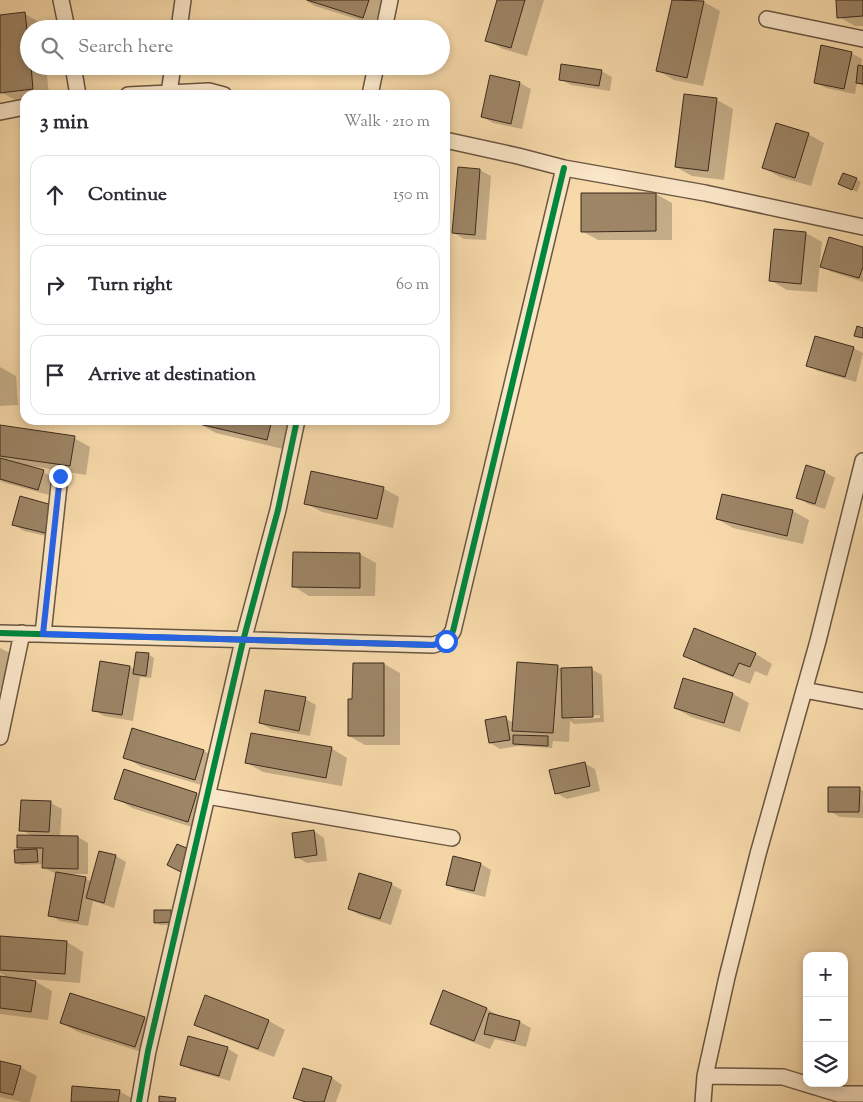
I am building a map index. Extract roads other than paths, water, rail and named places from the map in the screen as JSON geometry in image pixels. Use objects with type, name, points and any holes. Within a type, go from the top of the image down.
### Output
[{"type":"street","points":[[62,0],[65,20]]},
{"type":"street","points":[[180,20],[183,0]]},
{"type":"street","points":[[386,20],[390,0]]},
{"type":"street","points":[[767,19],[863,39]]},
{"type":"street","points":[[75,75],[77,90]]},
{"type":"street","points":[[170,90],[173,75]]},
{"type":"street","points":[[371,90],[374,75]]},
{"type":"street","points":[[0,112],[20,108]]},
{"type":"street","points":[[450,141],[564,168],[705,192],[863,227]]},
{"type":"street","points":[[0,633],[433,645],[446,641],[451,635],[564,168]]},
{"type":"street","points":[[139,1102],[148,1051],[207,796],[243,641],[278,510],[296,425]]},
{"type":"street","points":[[703,1102],[705,1076],[727,977],[756,864],[818,641],[863,461]]},
{"type":"street","points":[[43,634],[60,476]]},
{"type":"street","points":[[0,737],[22,633]]},
{"type":"street","points":[[804,690],[863,701]]},
{"type":"street","points":[[207,796],[452,838]]},
{"type":"street","points":[[705,1076],[783,1077],[839,1094],[863,1094]]}]
